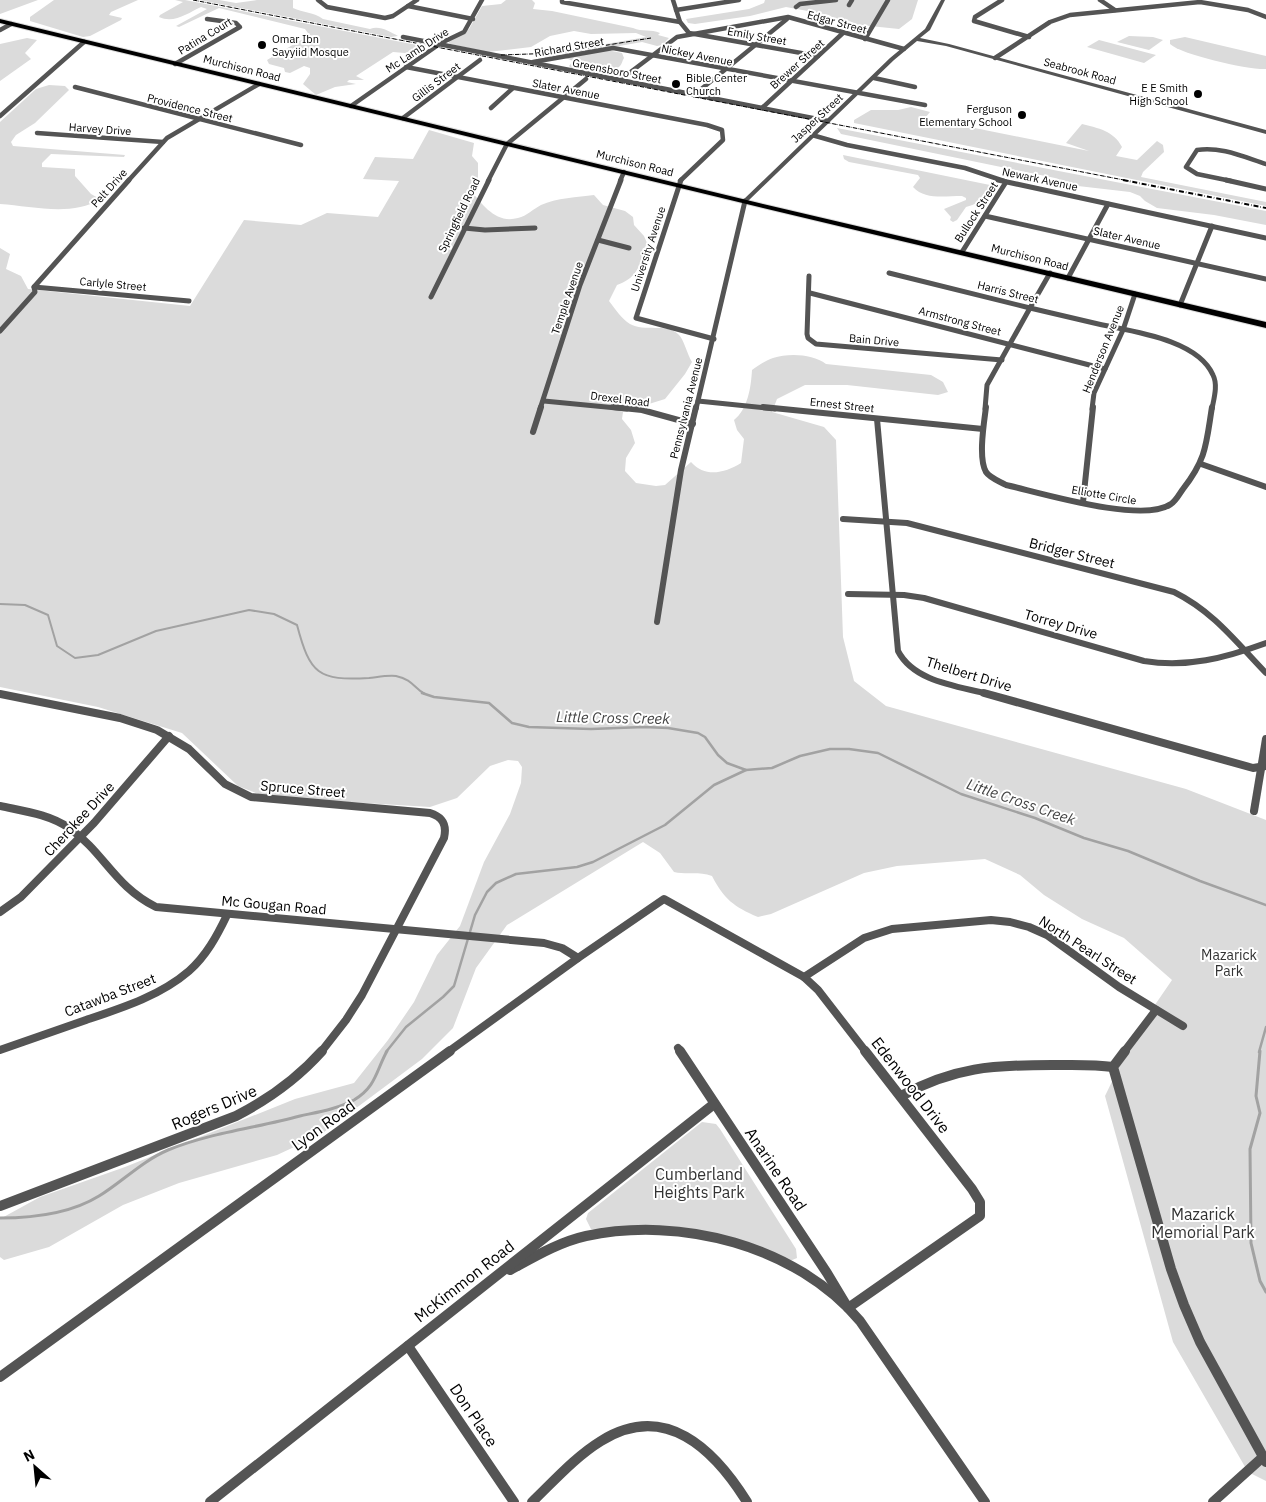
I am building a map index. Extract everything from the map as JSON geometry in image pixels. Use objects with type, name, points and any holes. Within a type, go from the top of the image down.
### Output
[{"type":"main road","name":"Murchison Road","points":[[0,21],[1266,325]]},
{"type":"street","points":[[318,0],[321,4],[332,8],[383,18],[393,16],[417,0]]},
{"type":"street","name":"Mc Lamb Drive","points":[[351,106],[439,44],[464,32],[482,0]]},
{"type":"street","points":[[562,0],[562,2],[680,22]]},
{"type":"street","points":[[673,0],[680,22],[689,33],[693,34]]},
{"type":"street","points":[[676,10],[739,0]]},
{"type":"street","points":[[796,7],[800,4],[836,0]]},
{"type":"street","points":[[849,4],[852,0]]},
{"type":"street","points":[[865,39],[888,0]]},
{"type":"street","name":"Jasper Street","points":[[745,201],[812,135],[931,26],[943,0]]},
{"type":"street","points":[[1002,0],[975,17],[974,21],[1029,37]]},
{"type":"street","points":[[1100,0],[1115,10]]},
{"type":"street","points":[[995,58],[1050,22],[1063,17],[1194,2],[1232,7],[1266,17]]},
{"type":"street","points":[[1232,7],[1236,3]]},
{"type":"street","points":[[408,6],[473,19]]},
{"type":"street","points":[[694,95],[788,18]]},
{"type":"street","name":"Edgar Street","points":[[654,55],[677,37],[788,18],[904,49]]},
{"type":"street","name":"Patina Court","points":[[175,64],[240,27],[233,22],[207,19]]},
{"type":"street","points":[[832,30],[837,22]]},
{"type":"street","points":[[0,30],[12,24]]},
{"type":"street","name":"Brewer Street","points":[[762,108],[843,33]]},
{"type":"street","name":"Emily Street","points":[[693,34],[818,56]]},
{"type":"street","name":"Greensboro Street","points":[[403,37],[828,121]]},
{"type":"street","name":"Seabrook Road","points":[[917,39],[936,42],[1266,132]]},
{"type":"street","points":[[0,116],[84,42]]},
{"type":"street","name":"Nickey Avenue","points":[[613,48],[925,105]]},
{"type":"street","name":"Richard Street","points":[[529,63],[613,48]]},
{"type":"street","points":[[620,80],[654,55]]},
{"type":"street","name":"Gillis Street","points":[[403,118],[480,60]]},
{"type":"street","name":"Slater Avenue","points":[[406,67],[707,125],[722,130],[723,140],[680,181],[679,185]]},
{"type":"street","points":[[874,78],[915,86]]},
{"type":"street","points":[[507,144],[586,79]]},
{"type":"street","name":"Pelt Drive","points":[[0,331],[35,292],[34,287],[163,142],[259,84]]},
{"type":"street","name":"Providence Street","points":[[75,87],[301,145]]},
{"type":"street","points":[[490,108],[513,88]]},
{"type":"street","name":"Harvey Drive","points":[[36,133],[163,142]]},
{"type":"street","name":"Newark Avenue","points":[[812,135],[847,145],[965,168],[1006,182],[1266,238]]},
{"type":"street","name":"Springfield Road","points":[[430,297],[507,144]]},
{"type":"street","points":[[1266,164],[1214,149],[1204,148],[1197,150],[1186,167],[1197,174],[1266,189]]},
{"type":"street","name":"Temple Avenue","points":[[533,432],[580,285],[624,172]]},
{"type":"street","name":"Bullock Street","points":[[962,252],[1006,182]]},
{"type":"street","name":"University Avenue","points":[[679,185],[636,318],[714,340]]},
{"type":"street","name":"Pennsylvania Avenue","points":[[657,622],[681,470],[714,340],[745,201]]},
{"type":"street","points":[[1068,278],[1108,204]]},
{"type":"street","name":"Slater Avenue","points":[[985,216],[1266,279]]},
{"type":"street","points":[[1180,305],[1212,226]]},
{"type":"street","points":[[464,228],[485,230],[535,228]]},
{"type":"street","points":[[598,240],[629,248]]},
{"type":"street","name":"Harris Street","points":[[889,273],[1122,330]]},
{"type":"street","name":"Elliotte Circle","points":[[1050,273],[987,385],[982,461],[983,467],[991,477],[1012,487],[1134,511],[1164,507],[1175,500],[1201,464],[1206,453],[1216,388],[1213,374],[1204,362],[1183,348],[1122,330]]},
{"type":"street","name":"Bain Drive","points":[[809,276],[810,293],[807,336],[816,344],[1002,360]]},
{"type":"street","name":"Carlyle Street","points":[[34,287],[189,301]]},
{"type":"street","name":"Armstrong Street","points":[[810,293],[1105,369]]},
{"type":"street","name":"Henderson Avenue","points":[[1083,502],[1094,393],[1122,330],[1135,294]]},
{"type":"street","name":"Drexel Road","points":[[544,401],[642,410],[693,424]]},
{"type":"street","name":"Ernest Street","points":[[698,401],[984,429]]},
{"type":"street","name":"Thelbert Drive","points":[[877,418],[897,648],[902,660],[922,674],[1253,768],[1264,766]]},
{"type":"street","points":[[1201,464],[1266,487]]},
{"type":"street","name":"Bridger Street","points":[[843,519],[907,523],[1174,592],[1192,601],[1209,613],[1266,673]]},
{"type":"street","name":"Torrey Drive","points":[[848,594],[892,594],[924,598],[1155,664],[1177,666],[1197,664],[1266,643]]},
{"type":"street","name":"Spruce Street","points":[[0,694],[139,723],[169,736],[189,749],[225,784],[251,797],[430,813],[440,817],[445,824]]},
{"type":"street","name":"Cherokee Drive","points":[[0,912],[21,896],[80,837],[169,736]]},
{"type":"street","points":[[1254,811],[1264,766],[1266,739]]},
{"type":"street","name":"Mc Gougan Road","points":[[0,806],[42,815],[57,821],[80,837],[128,892],[146,903],[167,909],[550,944],[573,953],[578,958]]},
{"type":"street","name":"Rogers Drive","points":[[0,1206],[236,1116],[270,1099],[299,1077],[332,1040],[362,997],[444,838],[445,824]]},
{"type":"street","name":"Lyon Road","points":[[0,1377],[578,958],[664,899]]},
{"type":"street","name":"Edenwood Drive","points":[[664,899],[804,977],[818,990],[901,1096],[980,1202],[980,1216],[976,1221],[848,1308]]},
{"type":"street","name":"Catawba Street","points":[[0,1050],[145,999],[170,986],[201,959],[212,944],[227,915]]},
{"type":"street","name":"North Pearl Street","points":[[804,977],[864,938],[892,928],[997,920],[1022,925],[1041,932],[1118,987],[1182,1026]]},
{"type":"street","points":[[1113,1067],[1156,1010]]},
{"type":"street","name":"Anarine Road","points":[[678,1048],[828,1273],[848,1308],[886,1358],[985,1502]]},
{"type":"street","points":[[901,1096],[948,1074],[986,1065],[1113,1067]]},
{"type":"street","points":[[1113,1067],[1171,1269],[1184,1305],[1200,1342],[1264,1459],[1213,1502]]},
{"type":"street","name":"McKimmon Road","points":[[210,1502],[714,1104]]},
{"type":"street","name":"Anarine Road","points":[[498,1276],[554,1247],[585,1236],[618,1231],[665,1231],[714,1238],[772,1256],[814,1280],[848,1308]]},
{"type":"street","name":"Don Place","points":[[408,1346],[514,1502]]},
{"type":"street","points":[[532,1502],[595,1445],[609,1436],[641,1427],[665,1428],[696,1441],[723,1464],[747,1502]]},
{"type":"street","name":"McKimmon Road","points":[[219,1502],[234,1483]]},
{"type":"green space","points":[[0,0],[38,0],[0,14]]},
{"type":"green space","points":[[54,0],[138,0],[111,12],[109,15],[122,18],[121,20],[90,36],[83,37],[30,21],[30,17]]},
{"type":"green space","points":[[175,0],[185,0],[422,46],[425,49],[405,53],[393,52],[356,76],[364,80],[349,80],[347,82],[356,84],[335,87],[316,95],[303,84],[310,74],[310,68],[304,66],[290,73],[285,72],[284,68],[269,64],[267,60],[308,36],[305,29],[219,8],[179,27],[176,26],[207,9],[201,7],[186,15],[170,19],[159,17],[183,2]]},
{"type":"green space","points":[[199,0],[219,0],[236,3],[257,0],[293,0],[293,8],[323,19],[370,29],[380,28],[398,36],[391,37]]},
{"type":"green space","points":[[506,0],[532,0],[535,3],[533,9],[657,32],[660,33],[658,35],[669,38],[662,45],[657,46],[642,42],[608,48],[622,53],[624,58],[621,65],[615,70],[602,73],[571,68],[569,66],[573,61],[563,57],[544,58],[543,55],[646,37],[636,33],[591,34],[574,31],[550,36],[531,47],[488,52],[450,44],[448,41],[469,29],[482,6],[501,4]]},
{"type":"green space","points":[[765,0],[918,0],[912,19],[899,29],[841,23],[829,15],[786,7],[750,16],[695,24],[688,23],[686,19],[749,9],[764,3]]},
{"type":"green space","points":[[1129,36],[1153,37],[1163,40],[1149,50],[1117,42]]},
{"type":"green space","points":[[1185,37],[1266,56],[1266,69],[1216,61],[1188,53],[1170,44],[1170,40]]},
{"type":"green space","points":[[27,38],[37,40],[25,53],[31,59],[0,81],[0,44]]},
{"type":"green space","points":[[1099,40],[1156,55],[1144,63],[1087,47]]},
{"type":"green space","points":[[49,85],[65,86],[69,90],[35,123],[16,135],[11,142],[13,146],[125,155],[124,157],[51,154],[42,163],[42,167],[75,169],[75,176],[91,194],[100,199],[89,204],[77,208],[52,209],[0,204],[0,122],[36,89]]},
{"type":"green space","points":[[911,107],[930,112],[925,118],[1089,151],[1066,143],[1082,124],[1105,131],[1115,137],[1122,147],[1116,156],[1137,160],[1157,141],[1163,145],[1164,152],[1143,172],[1141,177],[1266,202],[1266,206],[854,123],[854,120],[871,110],[898,110]]},
{"type":"green space","points":[[837,128],[1266,211],[1266,225],[1214,215],[1157,208],[1140,196],[1130,192],[1078,186],[1055,178],[841,134]]},
{"type":"green space","points":[[429,130],[474,143],[472,156],[478,163],[478,178],[471,191],[485,207],[497,216],[510,219],[518,218],[553,201],[594,195],[603,205],[625,211],[633,217],[634,225],[644,236],[647,243],[638,269],[630,278],[617,285],[609,301],[621,317],[630,324],[668,329],[678,334],[692,362],[665,399],[623,412],[622,419],[631,430],[635,443],[626,458],[625,471],[636,483],[656,486],[665,485],[691,462],[702,470],[709,472],[722,471],[741,463],[744,439],[737,430],[734,420],[746,404],[750,390],[752,370],[773,358],[786,355],[801,355],[814,358],[826,364],[931,375],[943,382],[948,392],[938,395],[847,385],[805,385],[777,399],[772,412],[824,427],[836,440],[843,637],[854,681],[886,706],[1186,789],[1266,820],[1266,1481],[1248,1472],[1173,1342],[1105,1096],[1135,1034],[1172,980],[1124,938],[1082,919],[1044,895],[1020,875],[985,859],[897,866],[864,873],[771,914],[758,917],[736,906],[721,891],[712,876],[674,872],[660,853],[643,842],[507,925],[476,968],[453,1028],[422,1059],[320,1135],[277,1155],[179,1183],[123,1205],[49,1247],[4,1260],[0,1257],[0,1219],[40,1197],[125,1167],[295,1099],[354,1083],[388,1040],[414,1002],[437,955],[460,926],[484,862],[510,814],[521,783],[522,767],[518,761],[508,760],[490,766],[457,798],[430,807],[266,797],[238,786],[182,733],[98,707],[0,687],[0,248],[10,254],[6,269],[21,276],[28,289],[190,306],[244,220],[301,225],[327,213],[378,217],[399,181],[363,179],[375,157],[413,159]]},
{"type":"green space","points":[[843,155],[990,185],[995,192],[992,197],[966,207],[957,220],[953,222],[944,209],[966,200],[966,198],[962,196],[929,196],[923,194],[913,187],[920,178],[918,175],[849,162],[844,159]]},
{"type":"green space","name":"Cumberland Heights Park","points":[[702,1122],[716,1124],[720,1129],[796,1249],[797,1258],[785,1263],[734,1240],[591,1229],[586,1219],[588,1213]]},
{"type":"waterway","name":"Little Cross Creek","points":[[0,604],[25,605],[48,615],[57,646],[75,658],[98,655],[156,631],[249,610],[274,614],[297,625],[307,654],[312,664],[319,671],[338,678],[352,679],[396,676],[410,682],[425,694]]},
{"type":"waterway","name":"Little Cross Creek","points":[[425,694],[434,697],[489,703],[512,723],[529,727],[591,729],[644,727],[668,728],[698,733],[705,737],[718,755],[727,763],[746,770]]},
{"type":"waterway","name":"Little Cross Creek","points":[[746,770],[772,768],[800,756],[830,749],[849,749],[878,753],[961,794],[1035,818],[1084,838],[1128,851],[1200,881],[1266,905]]},
{"type":"waterway","points":[[386,1052],[406,1027],[454,986],[475,915],[487,892],[496,883],[516,874],[577,867],[593,862],[665,825],[714,785],[746,770]]},
{"type":"waterway","points":[[1259,1052],[1266,1027]]},
{"type":"waterway","points":[[0,1218],[38,1216],[64,1211],[99,1196],[149,1160],[168,1150],[200,1139],[321,1112],[348,1103],[367,1090],[375,1078],[387,1051]]},
{"type":"waterway","points":[[1260,1051],[1256,1096],[1260,1113],[1250,1149],[1251,1243],[1260,1281],[1266,1292]]},
{"type":"railway","points":[[193,0],[1129,181]]},
{"type":"railway","points":[[501,55],[558,53],[651,38]]},
{"type":"railway","points":[[1123,180],[1266,208]]},
{"type":"place","name":"Omar Ibn Sayyiid Mosque","points":[[262,45]]},
{"type":"place","name":"Bible Center Church","points":[[676,84]]},
{"type":"place","name":"E E Smith High School","points":[[1198,94]]},
{"type":"place","name":"Ferguson Elementary School","points":[[1022,115]]},
{"type":"park label","name":"Mazarick Park","points":[[1229,964]]},
{"type":"park label","name":"Mazarick Memorial Park","points":[[1203,1223]]}]
